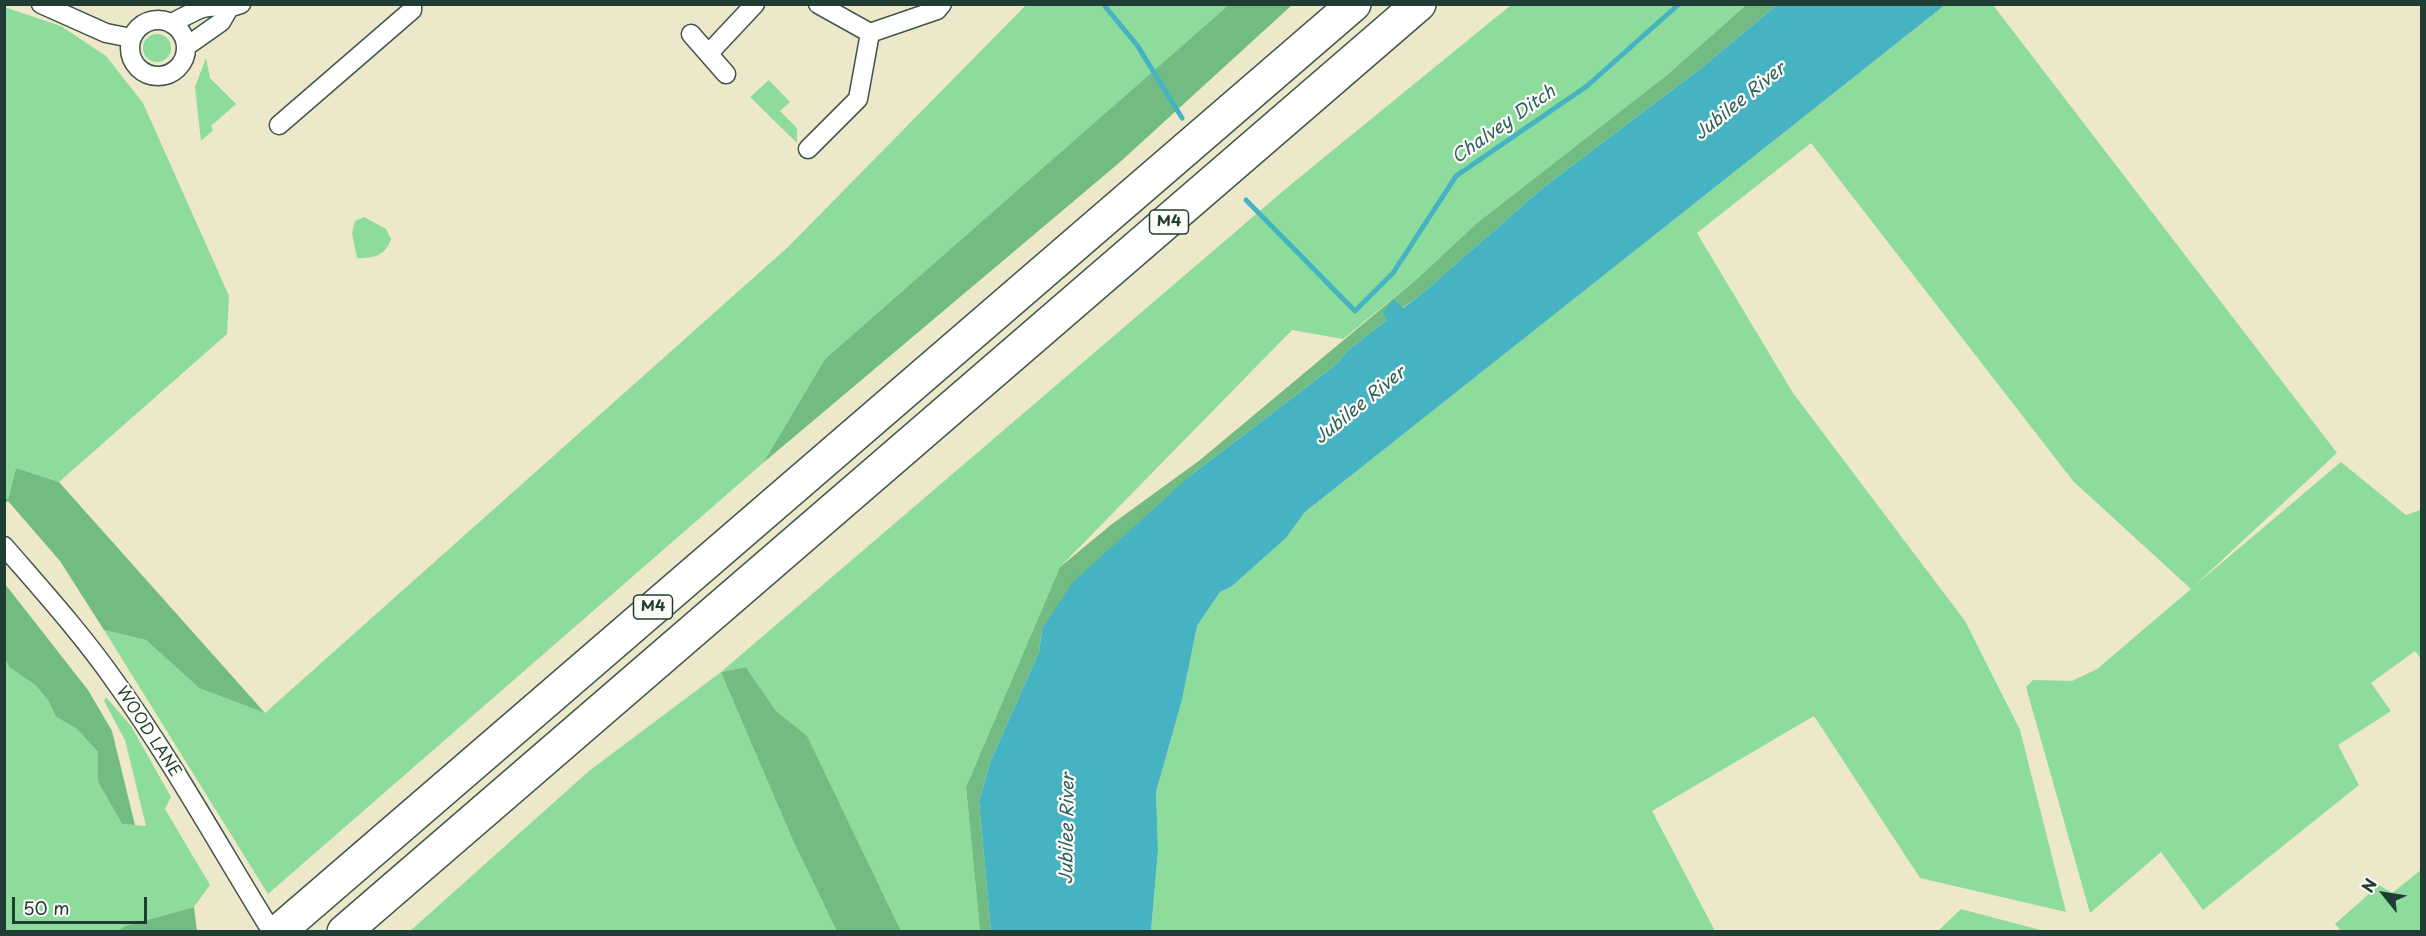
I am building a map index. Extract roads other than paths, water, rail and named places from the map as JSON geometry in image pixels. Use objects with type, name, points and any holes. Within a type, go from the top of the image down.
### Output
[{"type":"highway","name":"M4","points":[[344,932],[801,536],[1349,68],[1419,4]]},
{"type":"highway","name":"M4","points":[[1349,68],[1444,4]]},
{"type":"highway","name":"M4","points":[[278,932],[1354,5]]},
{"type":"street","points":[[40,4],[106,33],[131,38]]},
{"type":"street","points":[[279,125],[412,10],[412,4]]},
{"type":"street","points":[[709,53],[755,4]]},
{"type":"street","points":[[818,4],[870,33],[937,10],[942,4]]},
{"type":"street","points":[[171,23],[184,37],[187,46],[182,64],[176,71],[158,77],[141,71],[130,56],[131,38],[144,23],[153,20],[171,23],[203,8],[234,7]]},
{"type":"street","points":[[187,46],[221,22],[234,7]]},
{"type":"street","points":[[808,149],[858,99],[870,33]]},
{"type":"street","points":[[691,34],[726,75]]},
{"type":"street","name":"WOOD LANE","points":[[4,546],[79,633],[114,680],[152,735],[272,932]]},
{"type":"water","name":"Jubilee River","points":[[1777,5],[1945,5],[1305,512],[1286,538],[1231,587],[1220,592],[1197,626],[1182,700],[1156,792],[1158,851],[1151,931],[991,931],[979,801],[991,760],[1039,652],[1042,629],[1073,582],[1191,475],[1338,363],[1347,351],[1387,320],[1383,313],[1393,299],[1403,308],[1418,297],[1544,187],[1700,69]]},
{"type":"waterway","name":"Chalvey Ditch","points":[[1103,4],[1137,45],[1182,118]]},
{"type":"waterway","name":"Chalvey Ditch","points":[[1246,200],[1355,311],[1393,273],[1456,176],[1587,86],[1679,4]]}]
